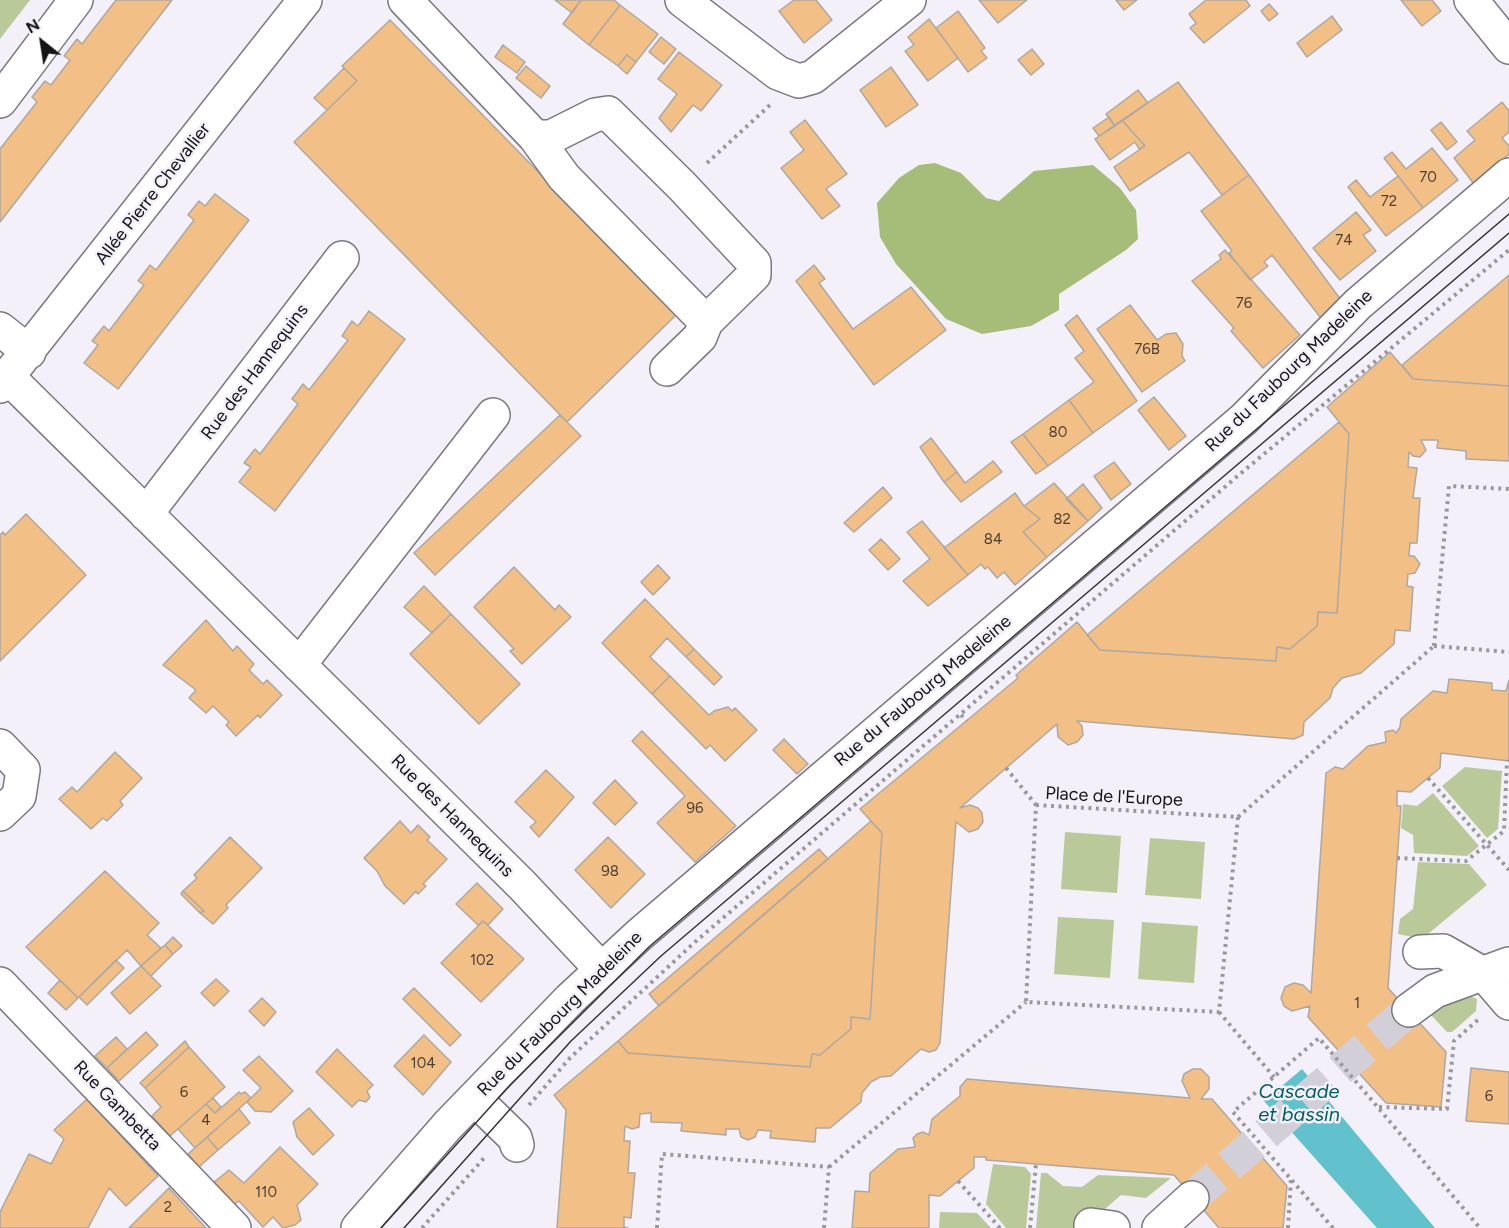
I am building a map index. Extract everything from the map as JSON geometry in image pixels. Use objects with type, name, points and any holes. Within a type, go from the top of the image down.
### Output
[{"type":"street","points":[[0,101],[76,0]]},
{"type":"street","name":"Allée Pierre Chevallier","points":[[4,382],[305,0]]},
{"type":"street","points":[[405,0],[535,137],[564,177],[706,322]]},
{"type":"street","points":[[682,0],[778,74],[794,81],[813,77],[909,0]]},
{"type":"street","points":[[1471,0],[1509,47]]},
{"type":"street","points":[[535,137],[551,137],[595,115],[608,113],[682,186],[754,263],[754,275],[706,322],[700,337],[667,369]]},
{"type":"street","name":"Rue du Faubourg Madeleine","points":[[358,1228],[474,1098],[601,969],[847,755],[1244,419],[1358,304],[1509,175]]},
{"type":"street","name":"Rue des Hannequins","points":[[146,514],[342,258]]},
{"type":"street","points":[[0,329],[29,352]]},
{"type":"street","name":"Rue des Hannequins","points":[[4,382],[146,514],[522,885],[601,969]]},
{"type":"street","points":[[298,665],[493,415]]},
{"type":"street","points":[[0,746],[23,770],[18,796],[0,814]]},
{"type":"street","points":[[1420,952],[1443,951],[1497,969]]},
{"type":"street","points":[[1497,969],[1509,1003]]},
{"type":"street","points":[[1409,1010],[1435,992],[1497,969]]},
{"type":"street","name":"Rue Gambetta","points":[[0,984],[234,1228]]},
{"type":"street","points":[[474,1098],[513,1138]]},
{"type":"street","points":[[1160,1228],[1192,1198]]},
{"type":"path","points":[[682,186],[794,81]]},
{"type":"path","points":[[422,1228],[513,1138],[570,1058],[695,942],[1240,474],[1509,250]]},
{"type":"path","points":[[1274,1077],[1219,1012],[1238,817],[1434,646],[1449,486],[1509,489]]},
{"type":"path","points":[[1434,646],[1509,652]]},
{"type":"path","points":[[961,715],[967,722]]},
{"type":"path","points":[[1397,858],[1466,861],[1504,831],[1507,760]]},
{"type":"path","points":[[1006,768],[1036,805]]},
{"type":"path","points":[[1428,778],[1509,870]]},
{"type":"path","name":"Place de l'Europe","points":[[1026,1002],[1036,805],[1238,817]]},
{"type":"path","points":[[657,1228],[662,1154],[829,1167],[1026,1002],[1219,1012]]},
{"type":"path","points":[[1333,1228],[1233,1112],[1319,1038],[1480,1228]]},
{"type":"path","points":[[1379,1107],[1447,1109],[1454,1041]]},
{"type":"path","points":[[1030,1228],[1036,1164]]},
{"type":"path","points":[[824,1228],[829,1167]]},
{"type":"path","points":[[1288,1228],[1291,1179]]},
{"type":"path","points":[[958,1181],[1000,1228]]},
{"type":"green space","points":[[0,0],[30,0],[0,39]]},
{"type":"green space","points":[[935,163],[961,173],[986,198],[999,201],[1034,171],[1093,165],[1120,188],[1136,210],[1138,239],[1126,250],[1059,294],[1059,310],[1031,326],[982,334],[946,319],[896,264],[880,237],[877,203],[899,178],[919,165]]},
{"type":"green space","points":[[1465,767],[1502,771],[1498,829],[1487,838],[1442,786]]},
{"type":"green space","points":[[1433,793],[1479,846],[1467,856],[1414,853],[1413,835],[1401,828],[1403,804],[1417,806]]},
{"type":"green space","points":[[1065,832],[1121,836],[1117,893],[1061,889]]},
{"type":"green space","points":[[1150,838],[1205,842],[1201,899],[1145,895]]},
{"type":"green space","points":[[1418,862],[1469,864],[1487,885],[1422,939],[1398,934],[1400,919],[1413,909]]},
{"type":"green space","points":[[1058,917],[1114,920],[1110,978],[1054,974]]},
{"type":"green space","points":[[1142,922],[1198,926],[1194,983],[1138,979]]},
{"type":"green space","points":[[1470,996],[1477,999],[1476,1011],[1452,1032],[1447,1032],[1431,1015],[1441,1007]]},
{"type":"green space","points":[[993,1164],[1025,1167],[1031,1174],[1026,1228],[1006,1228],[986,1204]]},
{"type":"green space","points":[[1041,1173],[1047,1173],[1063,1186],[1082,1187],[1098,1175],[1171,1178],[1146,1198],[1121,1195],[1083,1228],[1036,1228]]},
{"type":"green space","points":[[940,1212],[977,1213],[991,1228],[939,1228]]},
{"type":"water","name":"Cascade et bassin","points":[[1302,1069],[1435,1228],[1377,1228],[1264,1101]]},
{"type":"building","points":[[116,0],[172,0],[0,222],[0,149],[37,102],[32,97],[45,81],[51,85],[70,60],[64,56],[77,39],[82,44]]},
{"type":"building","points":[[555,0],[581,0],[572,13]]},
{"type":"building","points":[[581,0],[614,0],[620,5],[589,45],[563,24]]},
{"type":"building","points":[[794,0],[816,0],[832,20],[804,43],[779,11]]},
{"type":"building","points":[[979,0],[1027,0],[998,23]]},
{"type":"building","points":[[1116,0],[1137,0],[1124,10]]},
{"type":"building","points":[[1206,0],[1246,0],[1250,6],[1204,43],[1190,28],[1196,23],[1189,14]]},
{"type":"building","points":[[1401,0],[1432,0],[1441,11],[1422,26]]},
{"type":"building","points":[[1269,4],[1278,14],[1269,21],[1261,11]]},
{"type":"building","points":[[620,5],[658,34],[636,62],[627,55],[618,66],[589,45]]},
{"type":"building","points":[[958,11],[985,48],[981,51],[987,58],[968,72],[936,28]]},
{"type":"building","points":[[1332,16],[1342,30],[1307,57],[1297,43]]},
{"type":"building","points":[[929,19],[958,58],[928,81],[905,51],[914,45],[908,37]]},
{"type":"building","points":[[390,20],[677,314],[567,422],[294,142],[357,81],[342,66]]},
{"type":"building","points":[[661,37],[676,49],[664,64],[649,52]]},
{"type":"building","points":[[503,45],[525,62],[517,73],[495,57]]},
{"type":"building","points":[[1032,49],[1044,64],[1031,75],[1018,60]]},
{"type":"building","points":[[679,52],[722,85],[701,111],[693,105],[671,132],[659,118],[677,94],[658,79]]},
{"type":"building","points":[[627,55],[636,62],[627,74],[618,66]]},
{"type":"building","points":[[526,66],[550,86],[541,98],[516,78]]},
{"type":"building","points":[[891,67],[918,105],[886,127],[860,90]]},
{"type":"building","points":[[344,68],[357,81],[327,110],[314,98]]},
{"type":"building","points":[[1178,82],[1249,175],[1222,195],[1189,152],[1130,191],[1114,167],[1145,146],[1122,120]]},
{"type":"building","points":[[1138,90],[1148,103],[1115,126],[1106,114]]},
{"type":"building","points":[[1502,102],[1509,111],[1509,132],[1502,138],[1509,146],[1509,154],[1474,184],[1454,158],[1475,140],[1467,131]]},
{"type":"building","points":[[1109,117],[1115,126],[1099,136],[1093,128]]},
{"type":"building","points":[[805,120],[847,174],[826,189],[840,206],[822,219],[781,168],[804,150],[790,132]]},
{"type":"building","points":[[1122,120],[1145,146],[1139,149],[1135,142],[1110,160],[1095,139]]},
{"type":"building","points":[[1441,122],[1457,142],[1447,150],[1431,130]]},
{"type":"building","points":[[1432,148],[1458,180],[1423,208],[1384,158],[1392,152],[1406,169]]},
{"type":"building","points":[[1249,175],[1341,300],[1320,317],[1272,255],[1264,262],[1268,266],[1250,280],[1229,253],[1232,251],[1201,211]]},
{"type":"building","points":[[1398,176],[1423,208],[1386,236],[1348,187],[1356,180],[1370,197]]},
{"type":"building","points":[[215,194],[249,220],[118,389],[84,363],[98,345],[92,341],[104,326],[109,331],[144,285],[138,281],[150,265],[156,270],[194,220],[188,215],[199,201],[205,206]]},
{"type":"building","points":[[1356,212],[1371,230],[1363,235],[1376,251],[1340,280],[1313,248]]},
{"type":"building","points":[[1225,250],[1300,335],[1263,368],[1231,331],[1234,328],[1192,281],[1221,259],[1219,255]]},
{"type":"building","points":[[814,265],[825,279],[819,283],[853,329],[911,287],[946,330],[874,385],[796,281]]},
{"type":"building","points":[[1509,275],[1509,386],[1413,379],[1402,365]]},
{"type":"building","points":[[1130,305],[1157,340],[1166,334],[1176,333],[1183,344],[1182,356],[1185,361],[1142,392],[1097,329]]},
{"type":"building","points":[[369,311],[405,339],[275,511],[239,482],[251,467],[244,463],[255,449],[260,454],[298,404],[292,399],[303,384],[309,390],[348,340],[342,336],[352,321],[358,326]]},
{"type":"building","points":[[1077,315],[1137,401],[1093,433],[1069,400],[1094,382],[1075,358],[1084,351],[1065,325]]},
{"type":"building","points":[[1390,352],[1413,379],[1509,386],[1509,461],[1466,459],[1466,451],[1437,448],[1438,440],[1421,440],[1426,450],[1420,457],[1413,456],[1409,452],[1408,467],[1417,468],[1413,498],[1420,498],[1417,543],[1410,543],[1409,556],[1414,556],[1420,564],[1415,573],[1408,574],[1407,586],[1413,587],[1410,631],[1395,630],[1394,644],[1361,673],[1342,678],[1333,688],[1330,698],[1304,722],[1303,735],[1294,739],[1077,721],[1082,726],[1083,735],[1077,742],[1068,745],[1058,737],[1057,724],[960,808],[970,805],[978,808],[982,813],[983,822],[978,829],[969,832],[956,822],[940,1043],[936,1050],[929,1052],[921,1049],[891,1076],[880,1077],[871,1082],[862,1093],[861,1102],[830,1128],[816,1128],[815,1142],[770,1138],[771,1131],[758,1130],[755,1137],[748,1140],[741,1137],[739,1129],[726,1129],[726,1135],[681,1131],[682,1123],[651,1122],[651,1113],[640,1114],[639,1127],[632,1129],[625,1126],[624,1141],[630,1141],[628,1173],[635,1173],[631,1218],[624,1217],[624,1227],[628,1228],[557,1228],[566,1110],[554,1095],[618,1041],[628,1053],[810,1067],[812,1054],[820,1055],[851,1029],[851,1017],[870,1019],[882,833],[860,809],[1018,678],[1016,675],[1077,622],[1100,650],[1276,661],[1277,647],[1290,649],[1317,626],[1318,612],[1337,613],[1349,434],[1327,407]]},
{"type":"building","points":[[1154,397],[1186,436],[1169,450],[1138,410]]},
{"type":"building","points":[[1069,400],[1093,433],[1048,466],[1023,434]]},
{"type":"building","points":[[560,415],[581,436],[435,575],[414,553]]},
{"type":"building","points":[[1339,422],[1349,434],[1337,613],[1318,612],[1317,626],[1290,649],[1277,647],[1276,661],[1100,650],[1087,635]]},
{"type":"building","points":[[1023,434],[1048,466],[1036,474],[1011,442]]},
{"type":"building","points":[[931,438],[957,472],[944,482],[920,447]]},
{"type":"building","points":[[993,461],[1002,472],[961,502],[944,482],[957,472],[965,483]]},
{"type":"building","points":[[1114,462],[1131,484],[1111,500],[1094,476]]},
{"type":"building","points":[[1054,483],[1088,521],[1047,557],[1023,532],[1040,519],[1024,506]]},
{"type":"building","points":[[1083,484],[1102,508],[1088,521],[1066,499]]},
{"type":"building","points":[[883,487],[892,498],[854,532],[844,523]]},
{"type":"building","points":[[1015,493],[1024,506],[1040,519],[1023,532],[1047,557],[1015,585],[1004,572],[997,578],[988,567],[985,569],[981,564],[968,575],[944,548]]},
{"type":"building","points":[[26,514],[86,575],[0,661],[0,535],[3,532],[5,535]]},
{"type":"building","points":[[922,521],[968,575],[928,606],[903,581],[930,559],[907,532]]},
{"type":"building","points":[[881,539],[900,559],[888,570],[869,550]]},
{"type":"building","points":[[658,565],[670,578],[653,595],[641,582]]},
{"type":"building","points":[[514,567],[555,610],[559,605],[571,617],[522,664],[510,651],[514,649],[474,607]]},
{"type":"building","points":[[424,586],[451,614],[432,633],[404,607]]},
{"type":"building","points":[[645,599],[694,649],[686,657],[667,638],[650,657],[670,676],[652,694],[602,643]]},
{"type":"building","points":[[451,614],[520,684],[479,724],[410,654]]},
{"type":"building","points":[[206,620],[233,651],[237,646],[254,664],[249,670],[263,684],[267,680],[282,695],[260,718],[258,715],[236,736],[226,725],[229,722],[213,706],[206,713],[189,698],[196,690],[163,665]]},
{"type":"building","points":[[694,649],[722,677],[714,685],[686,657]]},
{"type":"building","points":[[670,676],[709,715],[728,707],[732,711],[735,708],[757,730],[725,761],[710,745],[706,749],[652,694]]},
{"type":"building","points":[[1449,679],[1492,683],[1492,690],[1506,691],[1509,680],[1509,761],[1441,753],[1440,768],[1411,792],[1397,791],[1397,806],[1401,806],[1388,988],[1446,1052],[1441,1107],[1386,1103],[1308,1017],[1310,1006],[1292,1011],[1284,1006],[1281,998],[1285,987],[1294,983],[1303,985],[1311,993],[1326,773],[1335,767],[1343,769],[1368,746],[1386,742],[1385,732],[1393,730],[1396,733],[1401,719],[1433,691],[1447,693]]},
{"type":"building","points":[[642,731],[736,826],[695,862],[657,823],[685,796],[632,741]]},
{"type":"building","points":[[784,739],[808,764],[797,774],[773,750]]},
{"type":"building","points":[[115,752],[142,778],[120,801],[123,805],[107,821],[103,818],[91,829],[59,799],[72,787],[77,792]]},
{"type":"building","points":[[546,770],[574,797],[539,837],[530,827],[536,822],[515,802]]},
{"type":"building","points":[[615,780],[637,803],[615,825],[593,803]]},
{"type":"building","points":[[400,821],[411,833],[418,825],[430,837],[427,840],[447,859],[423,884],[426,886],[418,894],[416,891],[404,904],[385,886],[377,871],[364,858]]},
{"type":"building","points":[[871,821],[882,833],[870,1019],[851,1017],[851,1029],[820,1055],[812,1054],[810,1067],[628,1053],[618,1041]]},
{"type":"building","points":[[230,837],[262,868],[226,905],[228,908],[213,924],[200,913],[204,911],[183,891],[197,878],[194,875]]},
{"type":"building","points":[[608,837],[645,874],[611,908],[575,870]]},
{"type":"building","points":[[819,849],[828,859],[659,1006],[649,994]]},
{"type":"building","points":[[105,871],[159,923],[147,935],[161,948],[141,966],[127,950],[78,998],[26,947]]},
{"type":"building","points":[[477,883],[503,909],[488,925],[483,921],[478,925],[456,904]]},
{"type":"building","points":[[183,891],[204,911],[200,913],[181,894]]},
{"type":"building","points":[[483,921],[524,959],[481,1002],[441,963]]},
{"type":"building","points":[[173,937],[182,946],[173,954],[165,945]]},
{"type":"building","points":[[165,945],[173,954],[151,976],[141,966]]},
{"type":"building","points":[[116,960],[124,968],[87,1005],[79,997]]},
{"type":"building","points":[[141,966],[161,986],[130,1014],[111,993]]},
{"type":"building","points":[[216,979],[229,991],[214,1006],[201,993]]},
{"type":"building","points":[[60,980],[78,998],[66,1010],[48,993]]},
{"type":"building","points":[[414,988],[461,1035],[450,1046],[403,999]]},
{"type":"building","points":[[262,998],[276,1012],[264,1026],[249,1011]]},
{"type":"building","points":[[146,1032],[158,1045],[119,1081],[107,1068]]},
{"type":"building","points":[[424,1035],[451,1062],[423,1095],[394,1066]]},
{"type":"building","points":[[116,1037],[127,1049],[107,1068],[95,1056]]},
{"type":"building","points":[[185,1041],[189,1047],[145,1088],[140,1083]]},
{"type":"building","points":[[189,1047],[225,1087],[170,1136],[152,1116],[161,1107],[145,1088]]},
{"type":"building","points":[[337,1049],[373,1085],[367,1091],[370,1097],[366,1102],[359,1100],[352,1107],[316,1072]]},
{"type":"building","points":[[259,1056],[293,1091],[271,1112],[255,1111],[247,1102],[261,1088],[243,1070]]},
{"type":"building","points":[[1471,1068],[1509,1072],[1509,1124],[1466,1121]]},
{"type":"building","points":[[1193,1069],[1201,1069],[1209,1077],[1209,1089],[1201,1099],[1212,1099],[1287,1186],[1283,1228],[1219,1228],[1174,1175],[986,1160],[986,1157],[974,1157],[974,1168],[940,1196],[929,1195],[929,1228],[852,1228],[855,1191],[869,1192],[870,1173],[898,1149],[915,1147],[913,1138],[917,1134],[923,1132],[929,1135],[932,1119],[960,1096],[960,1087],[967,1079],[1190,1098],[1182,1081],[1184,1074]]},
{"type":"building","points":[[239,1092],[241,1094],[245,1092],[251,1098],[195,1148],[178,1129],[206,1104],[215,1113]]},
{"type":"building","points":[[213,1098],[221,1107],[215,1113],[206,1104]]},
{"type":"building","points":[[87,1099],[158,1176],[126,1206],[109,1188],[88,1228],[0,1228],[0,1212],[29,1154],[51,1164],[64,1139],[54,1130]]},
{"type":"building","points":[[309,1108],[334,1135],[313,1155],[297,1137],[293,1122]]},
{"type":"building","points":[[239,1109],[250,1123],[218,1150],[207,1137]]},
{"type":"building","points":[[207,1137],[218,1150],[199,1167],[188,1154]]},
{"type":"building","points":[[280,1147],[318,1184],[297,1205],[301,1220],[295,1225],[283,1228],[273,1217],[263,1227],[239,1201],[233,1205],[213,1183],[229,1170],[244,1183]]},
{"type":"building","points":[[169,1188],[206,1228],[129,1228]]},
{"type":"tunnel","points":[[1192,1198],[1409,1010]]},
{"type":"tram line","points":[[381,1228],[510,1085],[650,946],[1509,214]]},
{"type":"tram line","points":[[404,1228],[571,1041],[661,956],[1509,233]]}]
